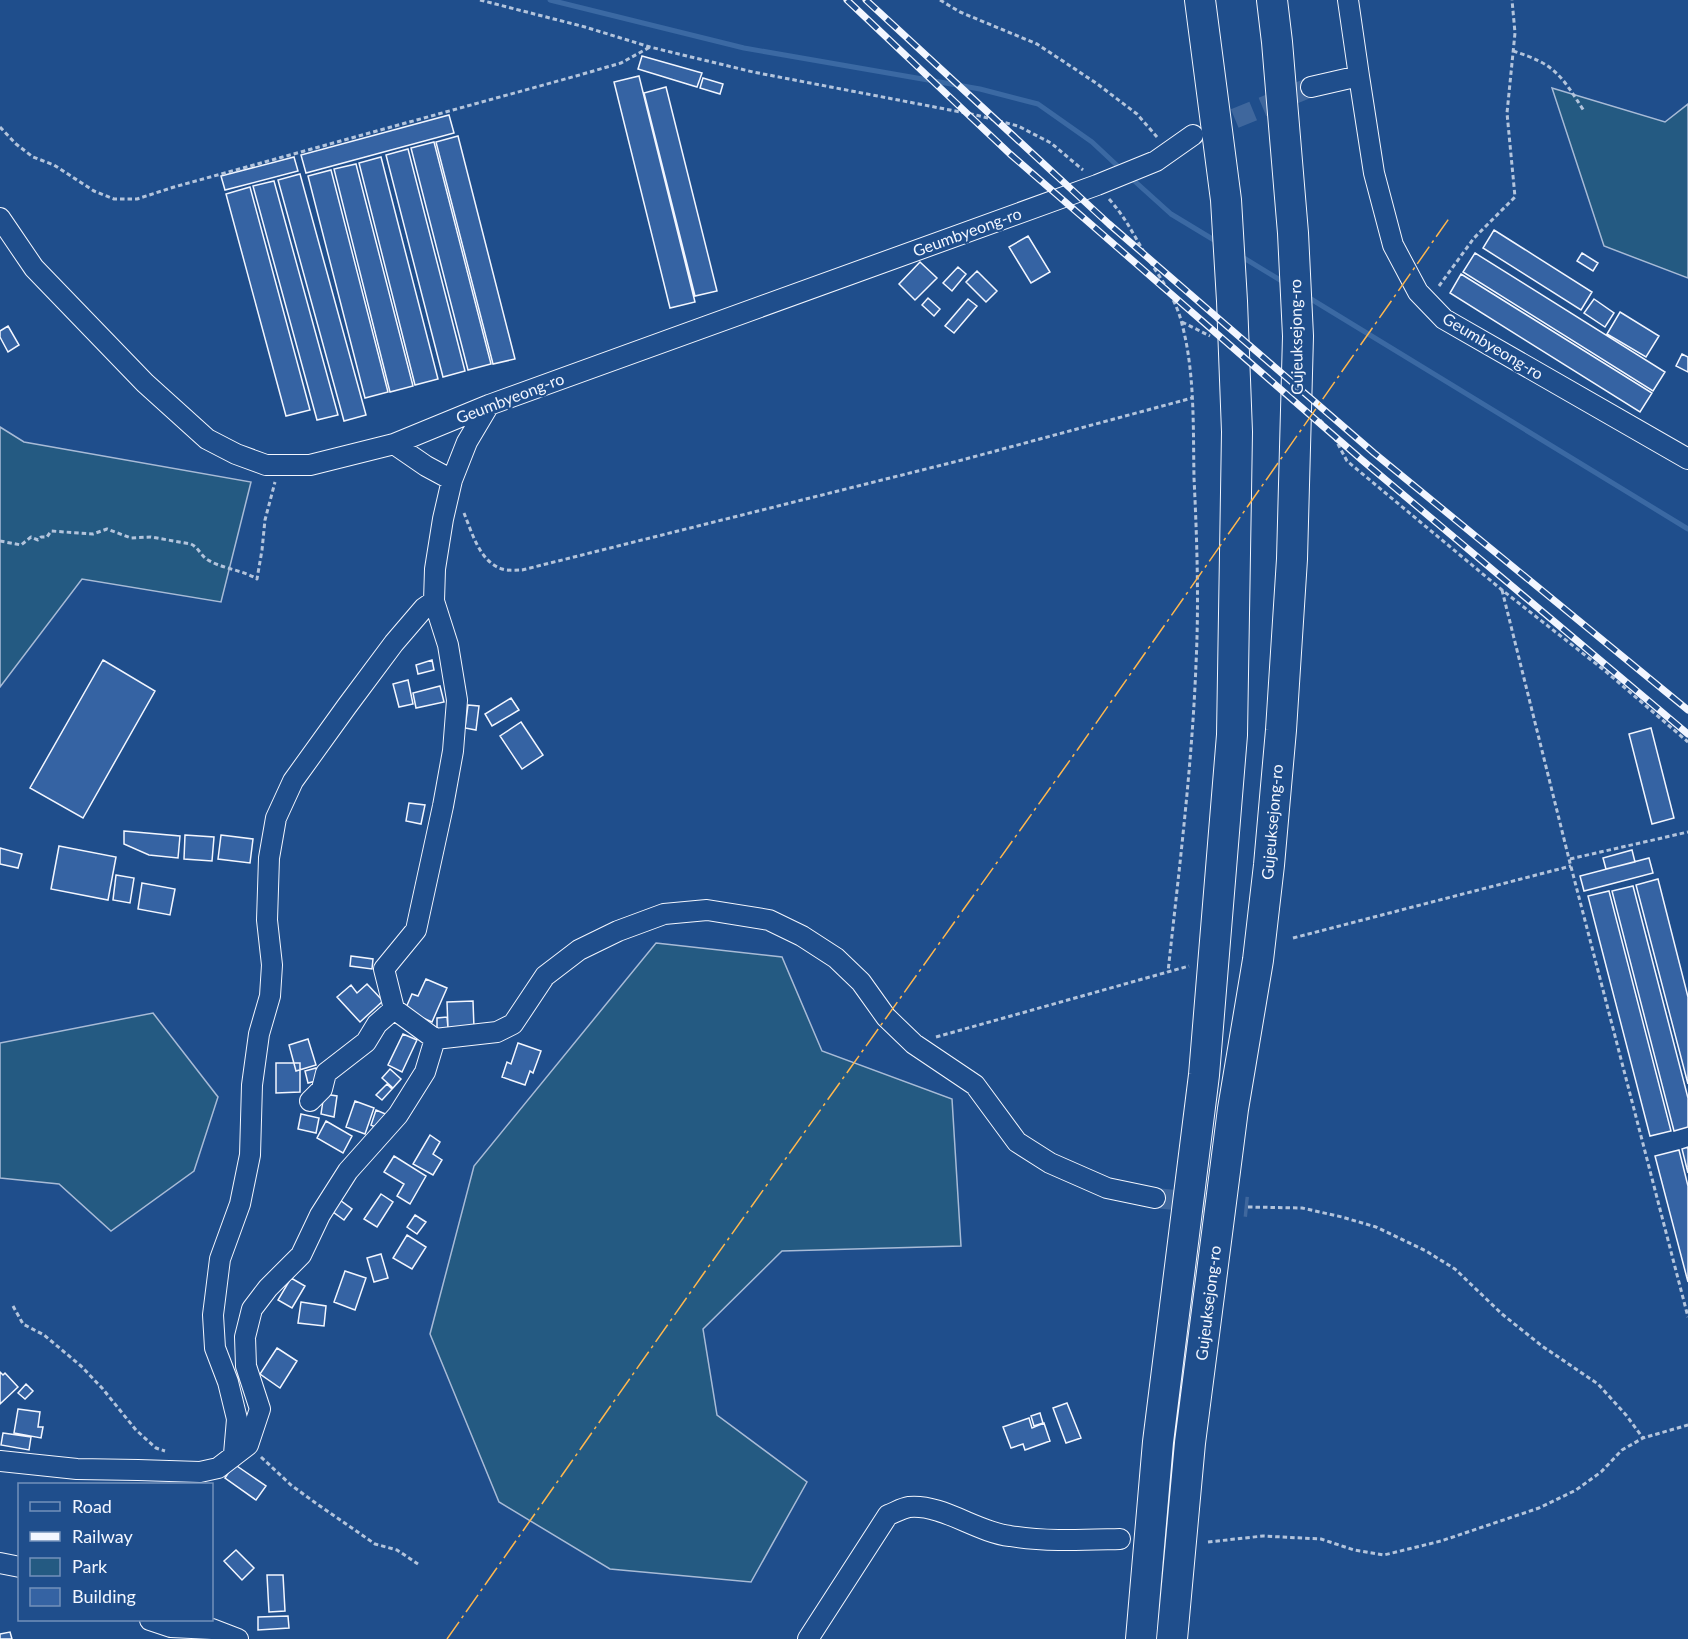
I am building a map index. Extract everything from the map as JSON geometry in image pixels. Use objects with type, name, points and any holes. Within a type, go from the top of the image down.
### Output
[{"type":"highway","name":"Gujeuksejong-ro","points":[[1141,1639],[1158,1442],[1204,1075],[1232,735],[1237,432],[1232,301],[1226,200],[1200,0]]},
{"type":"highway","name":"Gujeuksejong-ro","points":[[1172,1639],[1190,1443],[1233,1109],[1258,960],[1269,865],[1281,730],[1292,559],[1299,336],[1293,233],[1272,0]]},
{"type":"street","name":"Geumbyeong-ro","points":[[1348,0],[1374,173],[1393,245],[1418,292],[1444,319],[1452,324],[1688,459]]},
{"type":"street","points":[[1311,87],[1359,76]]},
{"type":"street","points":[[1162,156],[1193,135]]},
{"type":"street","name":"Geumbyeong-ro","points":[[0,218],[34,268],[145,383],[207,439],[236,454],[266,465],[310,465],[394,444],[489,405],[1097,185],[1162,156]]},
{"type":"street","points":[[489,405],[467,442],[452,480],[435,569],[434,601],[447,645],[457,700],[453,751],[416,930],[384,969],[394,1008],[435,1039],[497,1032],[513,1024],[545,976],[579,950],[618,931],[664,914],[707,910],[769,920],[802,936],[836,958],[861,982],[886,1017],[914,1044],[975,1084],[1017,1142],[1050,1163],[1107,1188],[1155,1198]]},
{"type":"street","points":[[394,444],[426,466],[452,480]]},
{"type":"street","points":[[239,1451],[237,1419],[228,1382],[215,1348],[213,1315],[220,1259],[240,1204],[250,1155],[252,1085],[259,1034],[270,996],[272,965],[267,920],[269,858],[276,818],[293,781],[340,715],[394,643],[424,608],[434,601]]},
{"type":"street","points":[[310,1101],[322,1089],[326,1073],[366,1042],[377,1024],[394,1008]]},
{"type":"street","points":[[0,1461],[77,1469],[200,1472],[218,1468],[248,1445],[260,1408],[246,1366],[245,1337],[252,1309],[268,1288],[301,1255],[320,1215],[348,1171],[398,1115],[425,1072],[435,1039]]},
{"type":"street","points":[[808,1639],[888,1515],[908,1507],[930,1508],[1007,1536],[1050,1540],[1120,1539]]},
{"type":"street","points":[[0,1563],[18,1567]]},
{"type":"street","points":[[153,1621],[171,1627],[212,1629],[238,1639]]},
{"type":"path","points":[[480,0],[753,72],[976,115],[1018,126],[1051,142],[1074,160],[1123,215],[1165,284],[1182,322],[1189,361],[1192,398],[1198,597],[1196,665],[1168,972]]},
{"type":"path","points":[[940,0],[960,12],[1037,44],[1096,83],[1137,114],[1162,156]]},
{"type":"path","points":[[1429,303],[1445,275],[1474,238],[1515,197],[1507,113],[1515,33],[1512,0]]},
{"type":"path","points":[[0,127],[15,144],[33,157],[54,165],[94,192],[114,200],[137,199],[621,63],[650,46]]},
{"type":"path","points":[[1513,51],[1534,57],[1561,76],[1584,111]]},
{"type":"path","points":[[1182,322],[1211,337]]},
{"type":"path","points":[[464,513],[479,548],[486,558],[502,569],[522,570],[962,460],[1192,398]]},
{"type":"path","points":[[1318,417],[1332,433],[1347,461],[1502,590],[1605,670],[1688,742]]},
{"type":"path","points":[[0,541],[21,545],[31,537],[38,540],[41,537],[47,537],[51,531],[93,534],[107,529],[131,538],[151,537],[191,544],[208,560],[219,566],[251,575],[257,579],[265,520],[279,465]]},
{"type":"path","points":[[1502,590],[1688,1317]]},
{"type":"path","points":[[1569,859],[1688,832]]},
{"type":"path","points":[[1293,938],[1571,866]]},
{"type":"path","points":[[914,1044],[1194,965]]},
{"type":"path","points":[[1248,1207],[1302,1208],[1342,1217],[1376,1227],[1426,1251],[1455,1269],[1502,1314],[1542,1346],[1598,1384],[1643,1438]]},
{"type":"path","points":[[13,1306],[23,1324],[44,1335],[81,1366],[136,1430],[156,1448],[167,1452]]},
{"type":"path","points":[[1208,1542],[1263,1536],[1321,1539],[1354,1550],[1384,1555],[1441,1541],[1539,1508],[1576,1490],[1601,1472],[1622,1450],[1643,1438],[1688,1425]]},
{"type":"path","points":[[239,1451],[262,1458],[291,1485],[375,1544],[398,1550],[418,1564]]},
{"type":"green space","points":[[1552,88],[1665,122],[1688,104],[1688,278],[1604,246]]},
{"type":"green space","points":[[0,427],[24,442],[251,482],[221,602],[82,579],[0,687]]},
{"type":"green space","points":[[656,943],[782,957],[822,1051],[952,1099],[961,1246],[782,1251],[703,1329],[717,1415],[807,1482],[751,1582],[610,1569],[499,1502],[430,1334],[474,1166]]},
{"type":"green space","points":[[153,1013],[218,1097],[194,1171],[111,1231],[59,1184],[0,1178],[0,1043]]},
{"type":"building","points":[[642,56],[702,73],[697,87],[638,69]]},
{"type":"building","points":[[639,76],[695,302],[670,308],[614,82]]},
{"type":"building","points":[[703,78],[723,84],[720,94],[700,88]]},
{"type":"building","points":[[666,87],[717,291],[695,296],[644,93]]},
{"type":"building","points":[[449,115],[454,133],[306,173],[301,155]]},
{"type":"building","points":[[458,136],[515,359],[493,364],[436,142]]},
{"type":"building","points":[[434,142],[491,364],[468,370],[411,148]]},
{"type":"building","points":[[408,149],[465,371],[443,377],[386,155]]},
{"type":"building","points":[[294,157],[298,171],[225,190],[221,176]]},
{"type":"building","points":[[381,157],[438,379],[415,385],[359,163]]},
{"type":"building","points":[[356,164],[413,386],[390,392],[334,169]]},
{"type":"building","points":[[331,170],[388,392],[365,398],[308,176]]},
{"type":"building","points":[[300,174],[366,415],[344,421],[278,180]]},
{"type":"building","points":[[274,181],[338,415],[317,420],[253,186]]},
{"type":"building","points":[[250,187],[310,410],[286,416],[226,194]]},
{"type":"building","points":[[1494,230],[1592,292],[1581,310],[1483,248]]},
{"type":"building","points":[[1028,236],[1050,272],[1031,283],[1009,247]]},
{"type":"building","points":[[1475,253],[1665,372],[1653,391],[1463,272]]},
{"type":"building","points":[[1582,253],[1598,263],[1593,271],[1577,261]]},
{"type":"building","points":[[920,262],[937,278],[915,300],[899,284]]},
{"type":"building","points":[[958,267],[966,274],[952,291],[943,283]]},
{"type":"building","points":[[977,271],[997,291],[986,302],[966,282]]},
{"type":"building","points":[[1461,274],[1652,393],[1640,412],[1450,293]]},
{"type":"building","points":[[928,298],[940,309],[934,316],[922,305]]},
{"type":"building","points":[[968,299],[977,306],[954,333],[945,326]]},
{"type":"building","points":[[1594,299],[1614,313],[1605,327],[1584,313]]},
{"type":"building","points":[[1620,312],[1659,336],[1646,357],[1607,334]]},
{"type":"building","points":[[8,326],[19,345],[8,352],[0,337],[0,331]]},
{"type":"building","points":[[1682,354],[1688,357],[1688,372],[1676,366]]},
{"type":"building","points":[[103,660],[155,691],[83,818],[30,788]]},
{"type":"building","points":[[432,660],[434,670],[418,674],[416,665]]},
{"type":"building","points":[[408,680],[413,704],[399,707],[393,684]]},
{"type":"building","points":[[440,686],[444,702],[416,708],[413,693]]},
{"type":"building","points":[[511,698],[519,710],[492,726],[485,714]]},
{"type":"building","points":[[468,705],[479,706],[476,730],[465,728]]},
{"type":"building","points":[[521,722],[543,755],[522,769],[500,736]]},
{"type":"building","points":[[1651,728],[1674,818],[1652,824],[1629,734]]},
{"type":"building","points":[[409,803],[425,805],[421,824],[406,821]]},
{"type":"building","points":[[124,831],[180,836],[178,858],[149,855],[124,844]]},
{"type":"building","points":[[185,835],[214,837],[212,861],[184,859]]},
{"type":"building","points":[[221,835],[253,839],[250,863],[218,859]]},
{"type":"building","points":[[59,846],[116,857],[108,900],[51,889]]},
{"type":"building","points":[[0,848],[22,854],[18,868],[0,864]]},
{"type":"building","points":[[1632,850],[1635,862],[1606,869],[1603,858]]},
{"type":"building","points":[[1649,858],[1653,873],[1584,891],[1580,876]]},
{"type":"building","points":[[116,875],[134,878],[130,903],[113,900]]},
{"type":"building","points":[[1658,879],[1688,997],[1688,1084],[1636,885]]},
{"type":"building","points":[[142,883],[175,889],[170,915],[138,909]]},
{"type":"building","points":[[1633,886],[1688,1098],[1688,1127],[1674,1131],[1612,891]]},
{"type":"building","points":[[1609,891],[1671,1131],[1650,1136],[1588,896]]},
{"type":"building","points":[[351,956],[373,959],[372,969],[350,966]]},
{"type":"building","points":[[426,979],[447,988],[432,1022],[405,1010],[412,994],[418,996]]},
{"type":"building","points":[[367,984],[383,1001],[360,1022],[337,997],[351,985],[357,993]]},
{"type":"building","points":[[473,1001],[474,1028],[448,1028],[447,1002]]},
{"type":"building","points":[[447,1017],[448,1028],[437,1029],[437,1018]]},
{"type":"building","points":[[403,1034],[417,1040],[402,1072],[388,1065]]},
{"type":"building","points":[[308,1039],[316,1065],[296,1071],[289,1045]]},
{"type":"building","points":[[518,1043],[541,1051],[533,1073],[530,1071],[525,1085],[502,1077],[507,1062],[511,1064]]},
{"type":"building","points":[[276,1063],[300,1063],[300,1092],[276,1093]]},
{"type":"building","points":[[316,1068],[320,1080],[308,1083],[305,1071]]},
{"type":"building","points":[[390,1069],[401,1079],[393,1088],[382,1078]]},
{"type":"building","points":[[387,1084],[392,1089],[382,1100],[376,1095]]},
{"type":"building","points":[[324,1094],[337,1096],[334,1117],[321,1114]]},
{"type":"building","points":[[355,1101],[374,1108],[365,1134],[346,1127]]},
{"type":"building","points":[[376,1110],[388,1115],[379,1129],[371,1125]]},
{"type":"building","points":[[301,1114],[319,1118],[316,1133],[298,1129]]},
{"type":"building","points":[[326,1121],[352,1136],[343,1153],[317,1138]]},
{"type":"building","points":[[430,1135],[440,1142],[433,1154],[442,1160],[433,1175],[413,1164]]},
{"type":"building","points":[[1688,1147],[1688,1173],[1682,1149]]},
{"type":"building","points":[[1679,1150],[1688,1186],[1688,1282],[1655,1156]]},
{"type":"building","points":[[394,1156],[426,1176],[410,1204],[397,1196],[404,1184],[384,1172]]},
{"type":"building","points":[[381,1194],[393,1202],[377,1227],[364,1219]]},
{"type":"building","points":[[337,1198],[352,1209],[344,1220],[329,1209]]},
{"type":"building","points":[[415,1215],[426,1222],[417,1234],[407,1227]]},
{"type":"building","points":[[407,1235],[426,1247],[412,1269],[393,1258]]},
{"type":"building","points":[[381,1254],[388,1278],[374,1282],[367,1258]]},
{"type":"building","points":[[345,1271],[366,1278],[355,1310],[334,1302]]},
{"type":"building","points":[[291,1278],[305,1286],[292,1308],[278,1300]]},
{"type":"building","points":[[301,1302],[326,1306],[324,1326],[298,1323]]},
{"type":"building","points":[[277,1348],[297,1361],[280,1388],[260,1374]]},
{"type":"building","points":[[0,1372],[3,1375],[5,1373],[18,1387],[0,1404]]},
{"type":"building","points":[[26,1384],[33,1391],[25,1399],[18,1393]]},
{"type":"building","points":[[1067,1403],[1081,1438],[1066,1443],[1053,1408]]},
{"type":"building","points":[[18,1409],[40,1412],[38,1427],[43,1427],[41,1438],[14,1433]]},
{"type":"building","points":[[1040,1413],[1043,1423],[1034,1426],[1031,1416]]},
{"type":"building","points":[[1029,1418],[1032,1428],[1044,1423],[1050,1441],[1025,1450],[1023,1444],[1011,1448],[1003,1427]]},
{"type":"building","points":[[3,1433],[31,1437],[29,1450],[1,1445]]},
{"type":"building","points":[[234,1464],[266,1486],[256,1500],[225,1478]]},
{"type":"building","points":[[236,1550],[254,1568],[242,1580],[224,1561]]},
{"type":"building","points":[[267,1575],[283,1575],[285,1611],[269,1612]]},
{"type":"building","points":[[288,1616],[289,1628],[258,1630],[258,1617]]},
{"type":"building","points":[[10,1632],[12,1639],[0,1639],[0,1634]]},
{"type":"waterway","points":[[550,0],[744,48],[980,89],[1038,104],[1092,142],[1123,171]]},
{"type":"waterway","points":[[1130,177],[1171,214],[1219,243]]},
{"type":"waterway","points":[[1239,255],[1285,283]]},
{"type":"waterway","points":[[1306,296],[1688,529]]},
{"type":"tunnel","points":[[1207,130],[1311,87]]},
{"type":"tunnel","points":[[1155,1198],[1248,1207]]},
{"type":"railway","points":[[847,0],[1010,154],[1362,460],[1688,734]]},
{"type":"railway","points":[[866,0],[1109,224],[1374,453],[1688,710]]},
{"type":"power","points":[[447,1639],[704,1273],[1078,749],[1450,217]]}]
